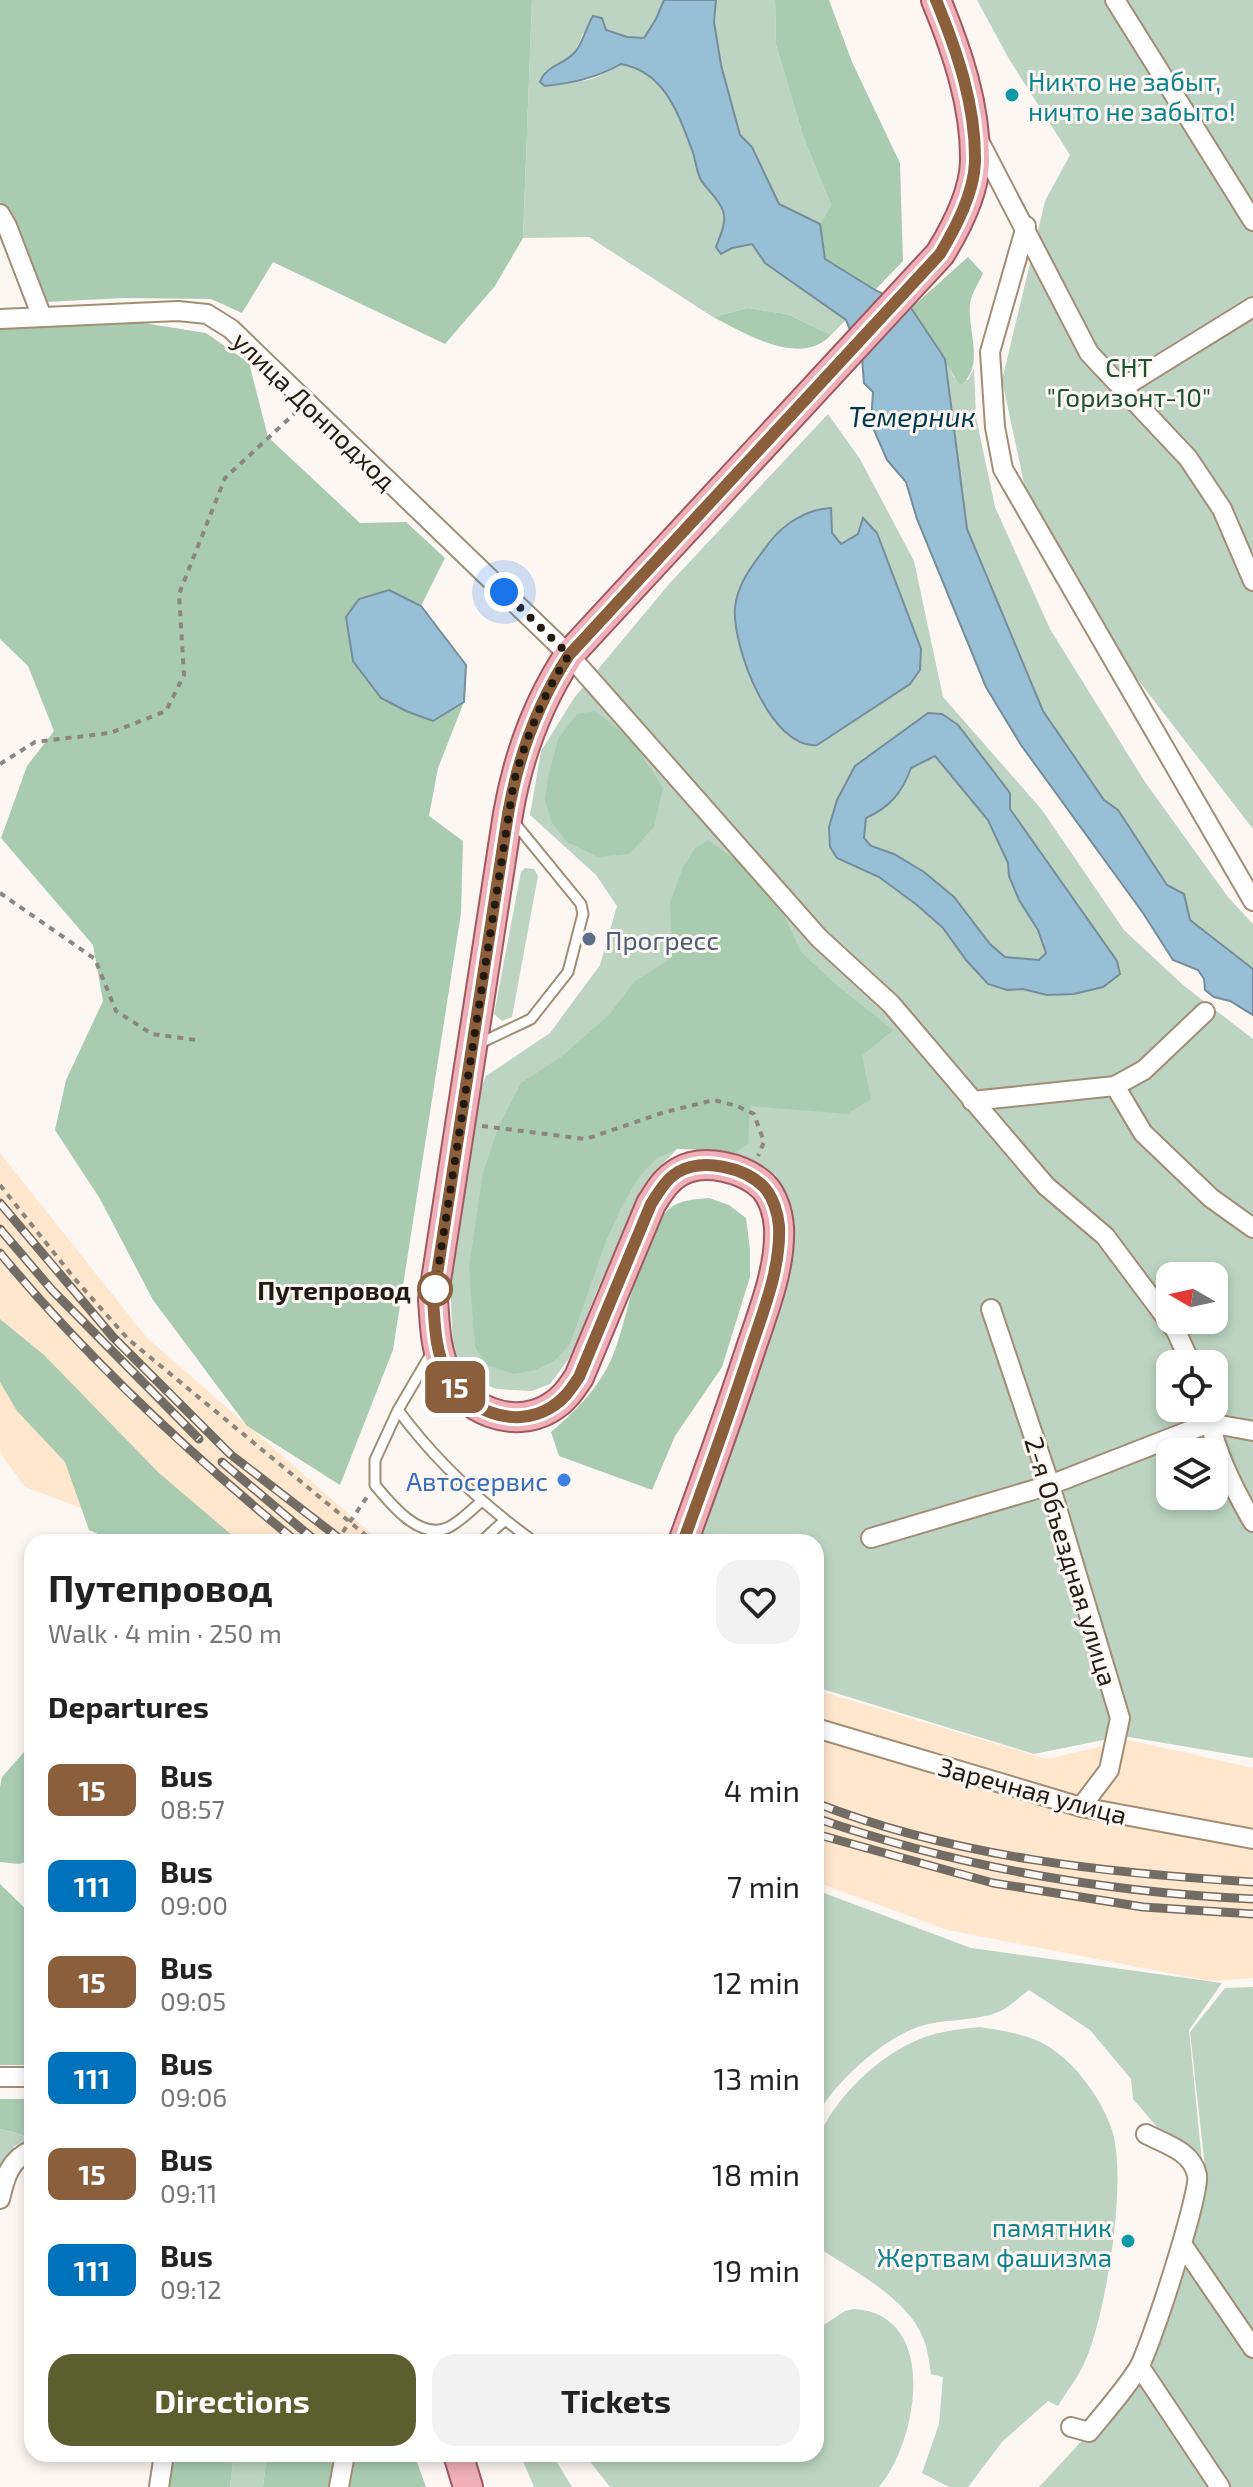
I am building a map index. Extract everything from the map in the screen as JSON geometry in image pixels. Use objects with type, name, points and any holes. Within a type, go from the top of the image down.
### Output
[{"type":"main road","points":[[686,1534],[760,1319],[778,1247],[779,1224],[774,1202],[764,1187],[749,1177],[716,1166],[696,1166],[679,1172],[664,1183],[651,1204],[579,1377],[568,1395],[537,1415],[522,1418],[485,1411],[471,1403],[457,1390],[447,1374],[436,1346],[433,1300],[508,814],[528,736],[552,680],[569,655],[940,254],[958,220],[975,164],[963,72],[936,0]]},
{"type":"main road","points":[[460,2462],[468,2487]]},
{"type":"street","points":[[1115,0],[1253,221]]},
{"type":"street","points":[[971,126],[1026,226],[1089,353],[1188,458],[1222,509],[1253,581]]},
{"type":"street","points":[[0,214],[42,317]]},
{"type":"street","points":[[1026,226],[990,352],[995,427],[1003,469],[1253,901]]},
{"type":"street","points":[[1122,388],[1253,307]]},
{"type":"street","name":"улица Донподход","points":[[0,319],[178,311],[207,314],[231,329],[569,655],[819,938],[891,1004],[1046,1186],[1105,1236],[1176,1331],[1185,1350]]},
{"type":"street","points":[[972,1101],[1115,1086],[1144,1070],[1205,1012]]},
{"type":"street","points":[[1115,1086],[1143,1133],[1211,1198],[1253,1228]]},
{"type":"street","name":"2-я Объездная улица","points":[[991,1309],[1050,1485],[1120,1718],[1109,1770],[1081,1807]]},
{"type":"street","points":[[871,1538],[1050,1485],[1194,1422]]},
{"type":"street","points":[[1210,1422],[1237,1495],[1253,1522]]},
{"type":"street","points":[[1226,1422],[1253,1431]]},
{"type":"street","name":"Заречная улица","points":[[824,1730],[1081,1807],[1253,1839]]},
{"type":"street","points":[[0,2077],[24,2077]]},
{"type":"street","points":[[1071,2427],[1089,2432],[1140,2367],[1182,2244],[1198,2177],[1187,2155],[1146,2134]]},
{"type":"street","points":[[0,2199],[9,2169],[24,2153]]},
{"type":"street","points":[[1182,2244],[1253,2348]]},
{"type":"street","points":[[1140,2367],[1220,2487]]},
{"type":"street","points":[[159,2487],[163,2462]]},
{"type":"street","points":[[339,2487],[344,2462]]},
{"type":"lane","points":[[473,1046],[531,1019],[568,972],[583,914],[581,904],[508,814]]},
{"type":"lane","points":[[436,1346],[398,1410],[375,1460],[375,1485],[396,1509],[436,1534]]},
{"type":"lane","points":[[398,1410],[420,1439],[482,1501],[524,1534]]},
{"type":"lane","points":[[426,1529],[446,1529],[482,1501]]},
{"type":"lane","points":[[490,1534],[505,1520]]},
{"type":"path","points":[[0,764],[35,742],[110,733],[166,711],[184,675],[179,594],[225,478],[307,402]]},
{"type":"path","points":[[0,893],[95,959],[116,1011],[152,1034],[196,1040]]},
{"type":"path","points":[[461,1123],[586,1139],[665,1112],[714,1100],[754,1114],[764,1142],[749,1177]]},
{"type":"path","points":[[0,1185],[74,1278],[128,1339],[363,1534]]},
{"type":"path","points":[[341,1534],[375,1485]]},
{"type":"shaded area","points":[[0,1153],[147,1338],[372,1534],[150,1534],[25,1487],[0,1452]]},
{"type":"shaded area","points":[[824,1692],[1047,1759],[1129,1740],[1253,1768],[1253,1978],[1210,1981],[948,1930],[824,1885]]},
{"type":"green space","points":[[0,0],[532,0],[523,238],[495,286],[445,344],[273,262],[242,313],[211,299],[123,298],[46,302],[12,221],[0,202]]},
{"type":"green space","points":[[532,0],[664,0],[644,38],[627,37],[606,30],[583,33],[569,57],[544,72],[583,81],[621,64],[636,68],[659,85],[681,122],[701,180],[723,210],[724,224],[716,247],[722,254],[732,248],[752,244],[765,263],[846,320],[831,335],[787,314],[748,308],[713,317],[589,237],[523,238]]},
{"type":"green space","points":[[716,0],[775,0],[776,45],[803,136],[831,205],[820,224],[779,204],[752,147],[740,135],[721,65],[714,22]]},
{"type":"green space","points":[[775,0],[829,0],[852,62],[900,163],[903,261],[875,290],[825,259],[820,224],[831,205],[803,136],[776,45]]},
{"type":"green space","name":"СНТ \"Горизонт-10\"","points":[[977,0],[1253,0],[1253,829],[1118,654],[1025,488],[1002,380],[1045,201],[1070,155],[1009,59]]},
{"type":"green space","points":[[968,257],[983,273],[970,304],[974,348],[972,369],[960,385],[911,308]]},
{"type":"green space","points":[[748,308],[787,314],[831,335],[818,344],[788,348],[756,338],[713,317]]},
{"type":"green space","points":[[137,322],[206,333],[249,363],[268,437],[360,523],[406,522],[445,558],[421,606],[389,590],[433,721],[464,702],[438,768],[429,816],[463,841],[461,913],[393,1350],[340,1485],[247,1426],[153,1300],[100,1199],[55,1130],[66,1080],[103,1001],[93,945],[1,838],[27,766],[54,731],[28,666],[0,639],[0,328]]},
{"type":"green space","points":[[945,359],[954,377],[968,380],[974,369],[976,417],[995,507],[1050,629],[1145,782],[1228,897],[1253,924],[1253,969],[1190,920],[1184,894],[1167,885],[1118,810],[1104,800],[1043,711],[967,529]]},
{"type":"green space","points":[[828,414],[860,459],[914,561],[943,697],[1042,810],[1124,930],[1183,985],[1253,1039],[1253,1758],[1123,1736],[1034,1754],[824,1689],[824,1534],[698,1534],[787,1277],[795,1223],[776,1175],[715,1154],[677,1149],[652,1175],[596,1293],[573,1353],[550,1384],[532,1391],[497,1389],[474,1381],[453,1352],[450,1276],[474,1105],[486,1076],[550,1033],[600,965],[617,906],[596,875],[530,815],[541,751],[574,698],[669,584]]},
{"type":"green space","points":[[595,711],[632,740],[663,788],[654,827],[629,854],[598,857],[567,842],[552,823],[545,800],[558,739],[577,714]]},
{"type":"green space","points":[[708,840],[740,863],[782,911],[801,952],[893,1030],[862,1056],[871,1099],[847,1114],[750,1106],[748,1144],[727,1157],[695,1149],[677,1149],[657,1158],[639,1177],[623,1204],[606,1241],[570,1344],[554,1361],[535,1370],[514,1374],[487,1365],[475,1347],[469,1267],[483,1173],[499,1126],[521,1083],[561,1057],[609,1015],[635,981],[667,961],[672,946],[670,903],[683,867],[695,848]]},
{"type":"green space","points":[[525,868],[534,869],[538,876],[512,1017],[502,1021],[494,1014],[521,872]]},
{"type":"green space","points":[[709,1198],[729,1205],[746,1218],[750,1277],[722,1367],[675,1436],[652,1490],[559,1456],[551,1432],[582,1403],[607,1368],[615,1351],[640,1262],[657,1223],[678,1204]]},
{"type":"green space","points":[[0,1319],[44,1355],[159,1473],[231,1534],[98,1534],[89,1530],[65,1462],[17,1411],[0,1382]]},
{"type":"green space","points":[[24,1752],[24,1862],[19,1864],[0,1862],[2,1777]]},
{"type":"green space","points":[[0,1884],[24,1907],[24,2065],[0,2065]]},
{"type":"green space","points":[[824,1893],[971,1948],[1222,1983],[1189,2030],[1203,2172],[1169,2141],[1133,2099],[1131,2079],[1090,2030],[1029,1990],[998,2012],[928,2024],[904,2033],[874,2052],[834,2090],[824,2104]]},
{"type":"green space","points":[[1253,1987],[1253,2487],[1039,2487],[1129,2390],[1145,2377],[1206,2176],[1190,2032],[1225,1988]]},
{"type":"green space","points":[[980,2027],[1019,2034],[1038,2041],[1064,2058],[1089,2086],[1103,2108],[1116,2152],[1116,2213],[1107,2282],[1084,2364],[1058,2406],[1048,2401],[1002,2442],[968,2487],[949,2487],[922,2473],[939,2424],[943,2377],[931,2374],[923,2338],[915,2324],[892,2297],[824,2251],[824,2125],[846,2094],[874,2067],[904,2046],[950,2031]]},
{"type":"green space","points":[[0,2099],[24,2099],[24,2136],[0,2129]]},
{"type":"green space","points":[[0,2129],[20,2134],[24,2141],[13,2147],[18,2153],[0,2184]]},
{"type":"green space","points":[[24,2140],[24,2150],[18,2153],[13,2149]]},
{"type":"green space","points":[[854,2309],[881,2316],[900,2332],[910,2355],[913,2383],[911,2412],[893,2466],[879,2487],[610,2487],[590,2462],[824,2462],[824,2325],[845,2311]]},
{"type":"green space","points":[[163,2462],[233,2462],[230,2487],[159,2487]]},
{"type":"green space","points":[[233,2462],[266,2462],[263,2487],[230,2487]]},
{"type":"green space","points":[[266,2462],[335,2462],[331,2487],[263,2487]]},
{"type":"green space","points":[[355,2462],[417,2462],[426,2487],[350,2487]]},
{"type":"green space","points":[[523,2462],[557,2462],[572,2487],[534,2487]]},
{"type":"water","name":"Темерник","points":[[664,0],[716,0],[714,22],[721,65],[740,135],[752,147],[779,204],[820,224],[825,259],[911,308],[945,359],[967,529],[1043,711],[1104,800],[1118,810],[1167,885],[1184,894],[1190,920],[1253,969],[1253,1015],[1230,1001],[1214,997],[1205,990],[1204,979],[1198,970],[1173,960],[1143,913],[1021,745],[986,687],[917,519],[906,482],[887,460],[871,423],[873,392],[864,383],[862,358],[846,320],[765,263],[752,244],[721,254],[716,247],[724,224],[721,207],[699,177],[692,150],[668,96],[649,76],[621,64],[575,81],[545,86],[540,82],[546,72],[575,52],[593,16],[602,18],[606,30],[627,37],[644,38]]},
{"type":"water","points":[[831,508],[832,533],[841,544],[858,534],[863,518],[877,533],[921,649],[920,670],[910,684],[817,745],[800,742],[784,731],[770,714],[747,669],[740,646],[735,608],[747,574],[775,536],[805,515]]},
{"type":"water","points":[[389,590],[421,606],[466,665],[464,702],[433,721],[381,698],[353,661],[346,617],[359,599]]},
{"type":"water","points":[[928,713],[942,714],[958,725],[1010,793],[1010,809],[1117,961],[1120,974],[1103,987],[1074,994],[1047,995],[1023,989],[1007,990],[988,984],[943,928],[917,905],[879,877],[837,858],[830,847],[829,827],[837,800],[855,766]],"holes":[[[935,756],[988,820],[1008,863],[1009,876],[1019,900],[1038,930],[1046,953],[1039,960],[1005,957],[990,944],[954,897],[924,872],[894,854],[871,846],[864,838],[866,818],[894,798],[911,768]]]},
{"type":"railway","points":[[0,1203],[113,1337],[230,1454],[334,1534]]},
{"type":"railway","points":[[0,1229],[52,1290],[199,1439]]},
{"type":"railway","points":[[0,1253],[105,1369],[218,1475],[288,1534]]},
{"type":"railway","points":[[222,1462],[308,1534]]},
{"type":"railway","points":[[824,1806],[922,1837],[1031,1859],[1142,1873],[1253,1882]]},
{"type":"railway","points":[[824,1821],[923,1850],[1032,1874],[1142,1890],[1253,1899]]},
{"type":"railway","points":[[824,1836],[993,1883],[1143,1907],[1253,1914]]},
{"type":"bus line","name":"15","points":[[686,1534],[771,1281],[779,1224],[774,1202],[764,1187],[749,1177],[716,1166],[696,1166],[679,1172],[664,1183],[651,1204],[579,1377],[568,1395],[537,1415],[522,1418],[501,1415],[471,1403],[457,1390],[447,1374],[436,1346],[433,1300],[508,814],[523,748],[552,680],[569,655],[940,254],[954,230],[975,164],[963,72],[936,0]]},
{"type":"place","name":"Никто не забыт, ничто не забыто!","points":[[1012,95]]},
{"type":"place","name":"Прогресс","points":[[589,939]]},
{"type":"place","name":"Путепровод","points":[[435,1289]]},
{"type":"place","name":"Автосервис","points":[[564,1480]]},
{"type":"place","name":"памятник Жертвам фашизма","points":[[1128,2241]]},
{"type":"route","points":[[435,1289],[514,781],[538,712],[552,680],[569,655],[504,592]]}]
